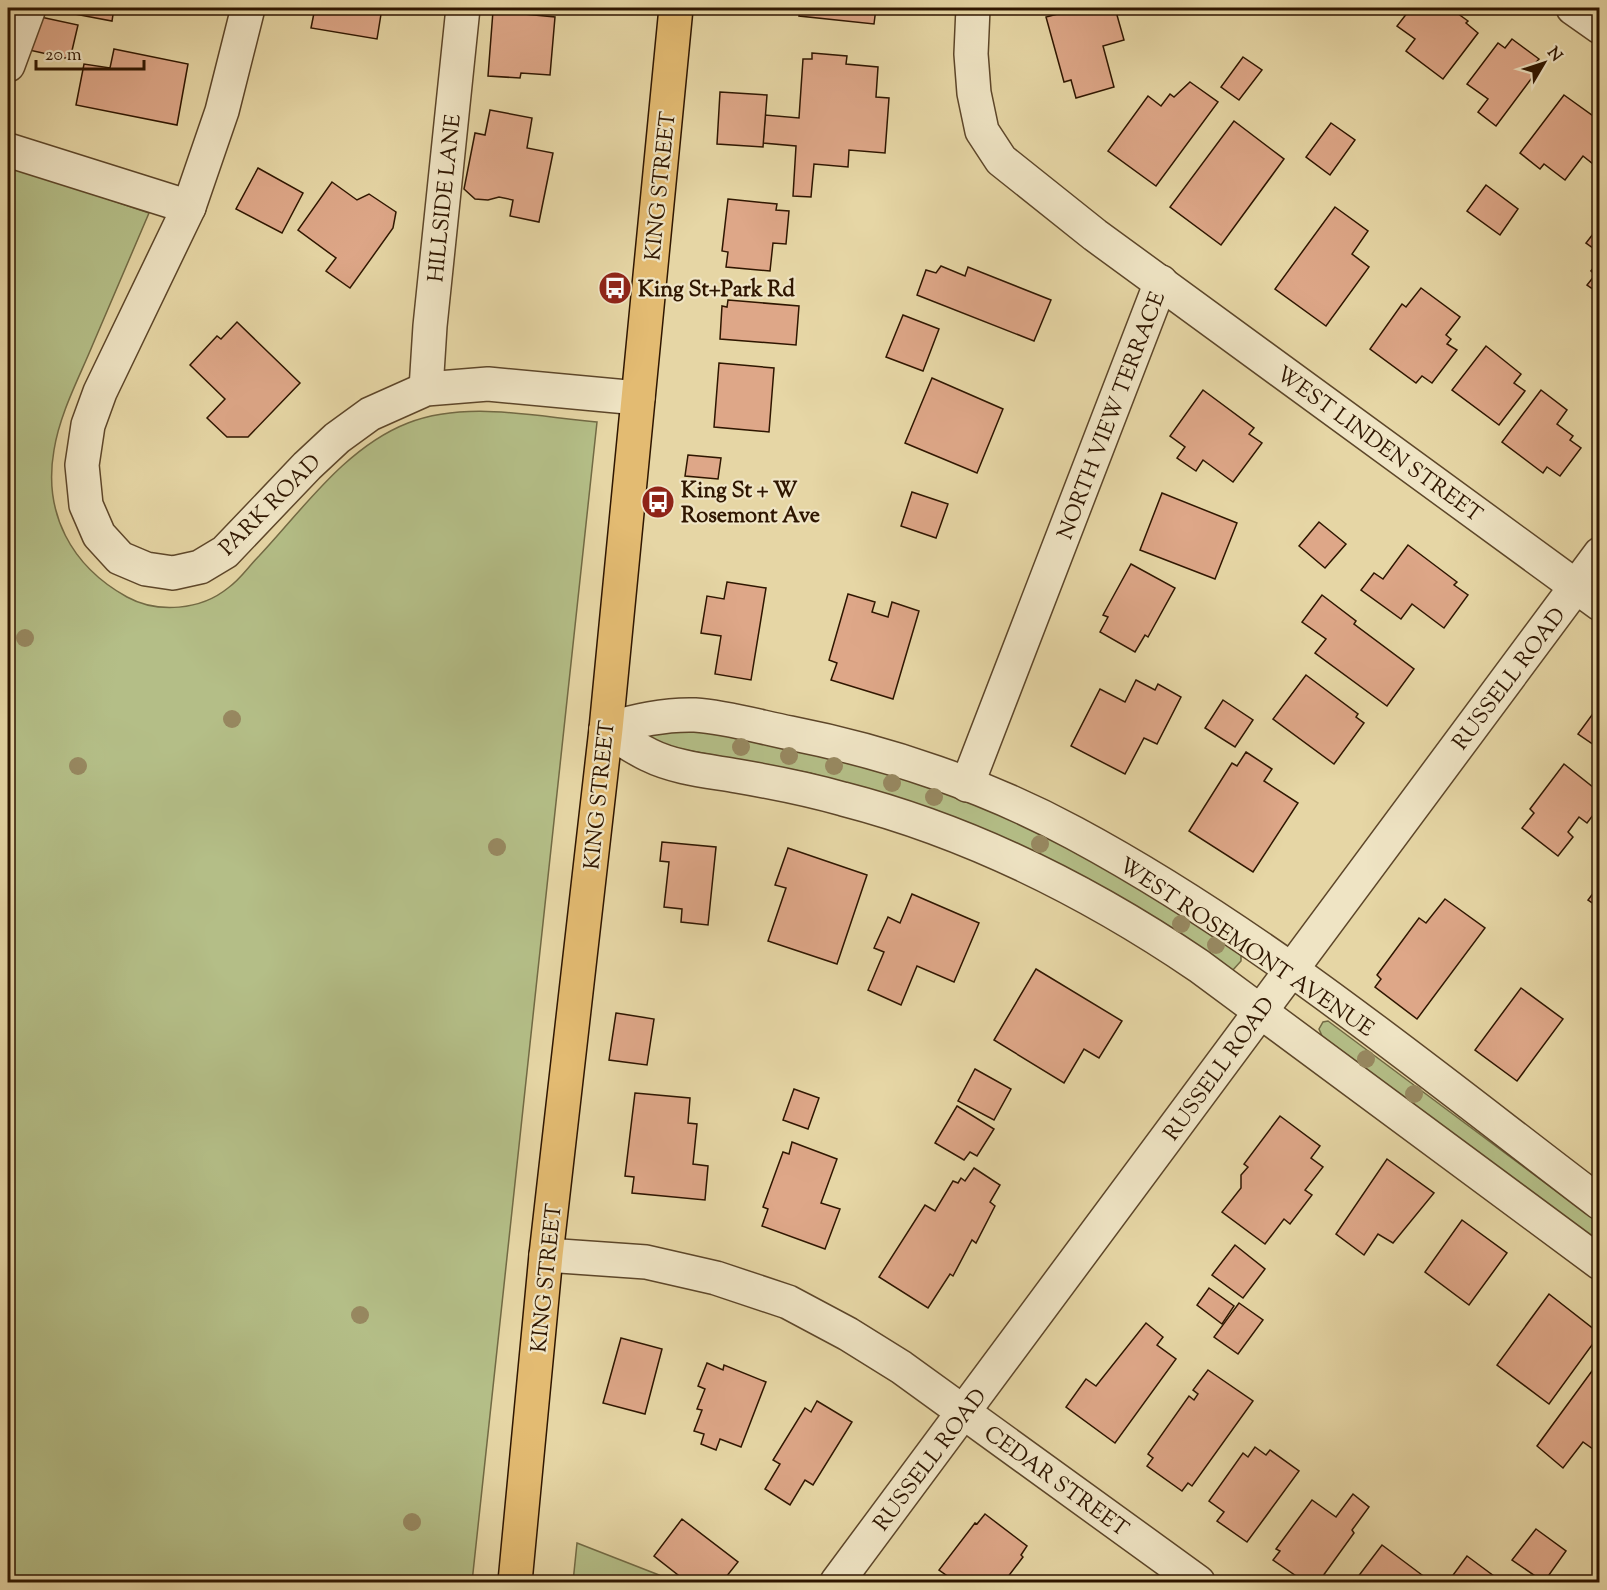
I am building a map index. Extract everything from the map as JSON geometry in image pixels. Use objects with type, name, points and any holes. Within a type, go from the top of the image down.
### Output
[{"type":"main road","name":"KING STREET","points":[[515,1582],[546,1255],[606,729],[676,8]]},
{"type":"street","points":[[8,65],[29,8]]},
{"type":"street","name":"PARK ROAD","points":[[248,8],[222,111],[189,207],[100,392],[88,425],[82,465],[86,505],[99,535],[120,558],[146,569],[173,573],[200,567],[225,552],[337,438],[370,414],[426,389],[488,384],[638,398]]},
{"type":"street","name":"HILLSIDE LANE","points":[[426,389],[430,326],[463,8]]},
{"type":"street","name":"NORTH VIEW TERRACE","points":[[968,785],[1161,282],[1000,160],[982,131],[974,93],[971,54],[973,8]]},
{"type":"street","points":[[1573,8],[1599,27]]},
{"type":"street","points":[[8,150],[189,207]]},
{"type":"street","name":"WEST LINDEN STREET","points":[[1161,282],[1587,596]]},
{"type":"street","name":"RUSSELL ROAD","points":[[837,1582],[1290,971],[1587,596],[1599,554]]},
{"type":"street","name":"WEST ROSEMONT AVENUE","points":[[606,729],[652,717],[697,715],[817,739],[903,762],[968,785],[1071,831],[1156,879],[1290,971],[1599,1203]]},
{"type":"street","name":"WEST ROSEMONT AVENUE","points":[[606,729],[649,755],[690,768],[843,799],[921,822],[994,852],[1071,888],[1137,925],[1261,1011],[1599,1263]]},
{"type":"street","name":"CEDAR STREET","points":[[546,1255],[646,1262],[716,1278],[788,1302],[848,1334],[901,1367],[1198,1582]]},
{"type":"green space","points":[[8,165],[149,213],[65,409],[54,450],[52,473],[57,516],[65,536],[90,570],[127,597],[152,606],[179,607],[205,601],[217,595],[240,577],[345,463],[365,447],[408,423],[454,412],[478,411],[597,422],[472,1582],[8,1582]]},
{"type":"green space","points":[[653,728],[715,731],[866,765],[974,802],[1089,856],[1241,952],[1241,961],[1232,971],[915,804],[810,773],[659,745],[650,739]]},
{"type":"green space","points":[[1328,1021],[1599,1223],[1599,1243],[1322,1036],[1319,1029],[1323,1022]]},
{"type":"green space","points":[[577,1543],[659,1575],[669,1582],[573,1582]]},
{"type":"building","points":[[70,8],[114,8],[112,21],[69,13]]},
{"type":"building","points":[[315,8],[382,8],[377,39],[311,28]]},
{"type":"building","points":[[800,8],[876,8],[874,24],[799,16]]},
{"type":"building","points":[[1081,8],[1115,8],[1124,40],[1103,46],[1114,87],[1076,98],[1071,80],[1064,82],[1046,17]]},
{"type":"building","points":[[1411,8],[1450,8],[1468,21],[1466,23],[1478,33],[1443,79],[1406,51],[1415,39],[1397,26]]},
{"type":"building","points":[[493,11],[555,17],[550,75],[521,73],[520,78],[488,76]]},
{"type":"building","points":[[36,16],[78,25],[70,59],[29,50]]},
{"type":"building","points":[[1512,39],[1539,59],[1532,67],[1537,71],[1496,126],[1478,112],[1488,99],[1467,84],[1498,43],[1505,48]]},
{"type":"building","points":[[114,49],[188,64],[177,125],[76,105],[84,64],[110,68]]},
{"type":"building","points":[[812,53],[847,56],[846,64],[878,67],[876,97],[889,98],[885,153],[849,150],[848,167],[814,164],[811,197],[793,196],[796,146],[763,143],[765,115],[799,118],[803,59],[812,59]]},
{"type":"building","points":[[1243,57],[1262,70],[1239,100],[1221,87]]},
{"type":"building","points":[[1190,82],[1218,102],[1156,186],[1108,151],[1148,96],[1161,106],[1170,94],[1174,97]]},
{"type":"building","points":[[720,92],[767,95],[763,147],[717,144]]},
{"type":"building","points":[[1564,95],[1600,121],[1600,156],[1593,164],[1583,156],[1565,180],[1544,164],[1540,169],[1520,153]]},
{"type":"building","points":[[490,110],[532,118],[527,148],[553,153],[539,222],[510,216],[513,200],[499,197],[488,200],[475,199],[464,189],[475,133],[485,135]]},
{"type":"building","points":[[1234,121],[1284,159],[1221,245],[1170,207]]},
{"type":"building","points":[[1331,123],[1355,140],[1330,175],[1306,157]]},
{"type":"building","points":[[258,168],[303,193],[282,233],[236,209]]},
{"type":"building","points":[[332,182],[357,200],[369,194],[396,212],[393,228],[350,288],[326,271],[336,258],[298,230]]},
{"type":"building","points":[[1486,185],[1518,209],[1500,235],[1467,211]]},
{"type":"building","points":[[728,199],[777,204],[776,210],[789,211],[786,244],[773,243],[770,271],[726,267],[728,252],[722,251]]},
{"type":"building","points":[[1335,207],[1368,231],[1352,254],[1369,267],[1326,326],[1275,289]]},
{"type":"building","points":[[1600,225],[1600,253],[1586,243]]},
{"type":"building","points":[[1600,259],[1600,294],[1587,285],[1595,275],[1591,271]]},
{"type":"building","points":[[941,266],[965,276],[968,267],[1051,300],[1034,341],[917,295],[926,270],[936,273]]},
{"type":"building","points":[[1421,288],[1460,317],[1446,335],[1451,339],[1447,344],[1457,350],[1432,383],[1422,376],[1416,383],[1370,349],[1402,304],[1406,307]]},
{"type":"building","points":[[728,300],[799,306],[796,345],[720,339],[722,306],[727,307]]},
{"type":"building","points":[[903,315],[939,329],[923,371],[886,357]]},
{"type":"building","points":[[237,322],[300,383],[248,437],[227,437],[207,418],[225,399],[190,365],[217,336],[221,339]]},
{"type":"building","points":[[1486,346],[1521,374],[1514,383],[1525,391],[1499,425],[1452,390]]},
{"type":"building","points":[[719,363],[774,368],[769,432],[714,427]]},
{"type":"building","points":[[932,378],[1003,409],[977,473],[905,443]]},
{"type":"building","points":[[1203,390],[1254,428],[1249,434],[1262,443],[1233,482],[1203,460],[1196,471],[1177,458],[1185,447],[1170,436]]},
{"type":"building","points":[[1541,390],[1567,410],[1557,424],[1573,436],[1570,440],[1581,448],[1560,476],[1547,467],[1543,473],[1502,442]]},
{"type":"building","points":[[688,455],[721,458],[718,479],[685,476]]},
{"type":"building","points":[[912,492],[948,504],[936,538],[901,526]]},
{"type":"building","points":[[1162,493],[1237,523],[1215,579],[1140,550]]},
{"type":"building","points":[[1319,522],[1346,544],[1325,568],[1299,546]]},
{"type":"building","points":[[1408,545],[1457,582],[1454,585],[1468,595],[1444,628],[1412,604],[1401,619],[1361,590],[1374,573],[1383,579]]},
{"type":"building","points":[[1131,564],[1175,588],[1148,637],[1145,635],[1135,652],[1100,632],[1108,617],[1103,615]]},
{"type":"building","points":[[727,582],[766,588],[751,680],[715,674],[721,636],[701,633],[707,596],[724,599]]},
{"type":"building","points":[[848,594],[875,602],[872,612],[888,617],[892,602],[919,611],[893,699],[831,680],[837,663],[829,660]]},
{"type":"building","points":[[1322,595],[1356,621],[1354,624],[1414,669],[1387,706],[1315,653],[1326,639],[1302,622]]},
{"type":"building","points":[[1306,675],[1358,714],[1356,717],[1364,723],[1334,764],[1273,719]]},
{"type":"building","points":[[1136,680],[1155,690],[1158,684],[1181,697],[1157,744],[1144,738],[1125,774],[1071,746],[1100,689],[1125,702]]},
{"type":"building","points":[[1223,700],[1253,720],[1235,747],[1205,728]]},
{"type":"building","points":[[1600,704],[1600,749],[1578,734]]},
{"type":"building","points":[[1246,752],[1272,769],[1264,781],[1298,803],[1253,872],[1189,831],[1232,763],[1237,766]]},
{"type":"building","points":[[1564,764],[1599,792],[1597,795],[1600,797],[1600,806],[1587,823],[1579,817],[1568,832],[1573,837],[1558,856],[1522,828],[1534,813],[1530,809]]},
{"type":"building","points":[[662,842],[716,847],[708,925],[681,922],[682,909],[664,907],[669,862],[660,861]]},
{"type":"building","points":[[788,848],[867,875],[837,964],[768,941],[786,888],[775,885]]},
{"type":"building","points":[[1600,884],[1600,908],[1588,900]]},
{"type":"building","points":[[912,894],[979,923],[954,982],[917,966],[901,1005],[868,990],[884,952],[874,948],[888,917],[900,923]]},
{"type":"building","points":[[1445,899],[1485,928],[1417,1019],[1375,987],[1381,979],[1377,975],[1419,918],[1426,923]]},
{"type":"building","points":[[1036,969],[1122,1021],[1099,1058],[1084,1049],[1064,1083],[994,1040]]},
{"type":"building","points":[[1521,988],[1563,1019],[1517,1081],[1475,1050]]},
{"type":"building","points":[[616,1013],[654,1019],[647,1065],[609,1060]]},
{"type":"building","points":[[975,1069],[1011,1089],[994,1120],[958,1101]]},
{"type":"building","points":[[794,1089],[819,1098],[808,1129],[783,1120]]},
{"type":"building","points":[[635,1093],[690,1098],[688,1123],[697,1124],[693,1164],[708,1166],[705,1200],[632,1193],[634,1177],[625,1176]]},
{"type":"building","points":[[957,1106],[994,1129],[977,1156],[970,1152],[964,1160],[935,1143]]},
{"type":"building","points":[[1280,1116],[1320,1146],[1311,1158],[1323,1167],[1305,1190],[1312,1195],[1290,1224],[1284,1219],[1265,1244],[1222,1212],[1241,1188],[1241,1175],[1248,1167],[1244,1164]]},
{"type":"building","points":[[792,1142],[837,1159],[821,1203],[840,1209],[825,1249],[762,1226],[768,1209],[763,1207],[783,1152],[789,1154]]},
{"type":"building","points":[[1387,1159],[1434,1193],[1393,1243],[1378,1234],[1364,1255],[1336,1234]]},
{"type":"building","points":[[974,1168],[1000,1185],[990,1202],[995,1206],[976,1243],[972,1240],[953,1276],[950,1274],[928,1308],[879,1277],[925,1205],[935,1211],[953,1181],[958,1183],[961,1178],[965,1181]]},
{"type":"building","points":[[1462,1220],[1507,1253],[1469,1305],[1425,1272]]},
{"type":"building","points":[[1235,1245],[1265,1269],[1243,1298],[1212,1275]]},
{"type":"building","points":[[1209,1288],[1234,1306],[1222,1324],[1197,1305]]},
{"type":"building","points":[[1549,1294],[1600,1334],[1549,1404],[1497,1365]]},
{"type":"building","points":[[1239,1303],[1263,1320],[1238,1354],[1214,1337]]},
{"type":"building","points":[[1146,1323],[1163,1337],[1157,1345],[1176,1359],[1115,1443],[1066,1407],[1086,1379],[1096,1386]]},
{"type":"building","points":[[621,1338],[662,1349],[645,1414],[603,1403]]},
{"type":"building","points":[[1600,1360],[1600,1454],[1583,1442],[1563,1468],[1537,1446]]},
{"type":"building","points":[[707,1363],[723,1370],[724,1365],[766,1382],[741,1447],[720,1439],[716,1450],[701,1444],[704,1434],[694,1431],[702,1410],[697,1409],[705,1389],[698,1386]]},
{"type":"building","points":[[1208,1370],[1253,1401],[1192,1486],[1188,1483],[1182,1491],[1147,1466],[1153,1458],[1148,1454],[1189,1396],[1194,1400],[1198,1394],[1193,1390]]},
{"type":"building","points":[[817,1401],[852,1422],[813,1485],[805,1480],[790,1505],[765,1489],[780,1464],[773,1460],[805,1408],[811,1412]]},
{"type":"building","points":[[1255,1447],[1266,1455],[1270,1450],[1299,1471],[1247,1542],[1217,1521],[1224,1512],[1209,1501],[1243,1453],[1248,1457]]},
{"type":"building","points":[[1353,1494],[1369,1507],[1352,1530],[1354,1533],[1320,1580],[1305,1582],[1273,1560],[1280,1551],[1276,1549],[1312,1500],[1336,1517]]},
{"type":"building","points":[[985,1514],[1027,1546],[1021,1555],[1023,1557],[1004,1582],[956,1582],[939,1570],[975,1523],[977,1524]]},
{"type":"building","points":[[682,1519],[738,1562],[722,1582],[687,1582],[654,1556]]},
{"type":"building","points":[[1536,1529],[1566,1551],[1544,1582],[1512,1560]]},
{"type":"building","points":[[1382,1545],[1430,1581],[1354,1582]]},
{"type":"building","points":[[1467,1556],[1502,1582],[1448,1582]]},
{"type":"place","name":"King St+Park Rd","points":[[615,288]]},
{"type":"place","name":"King St + W Rosemont Ave","points":[[658,502]]}]
